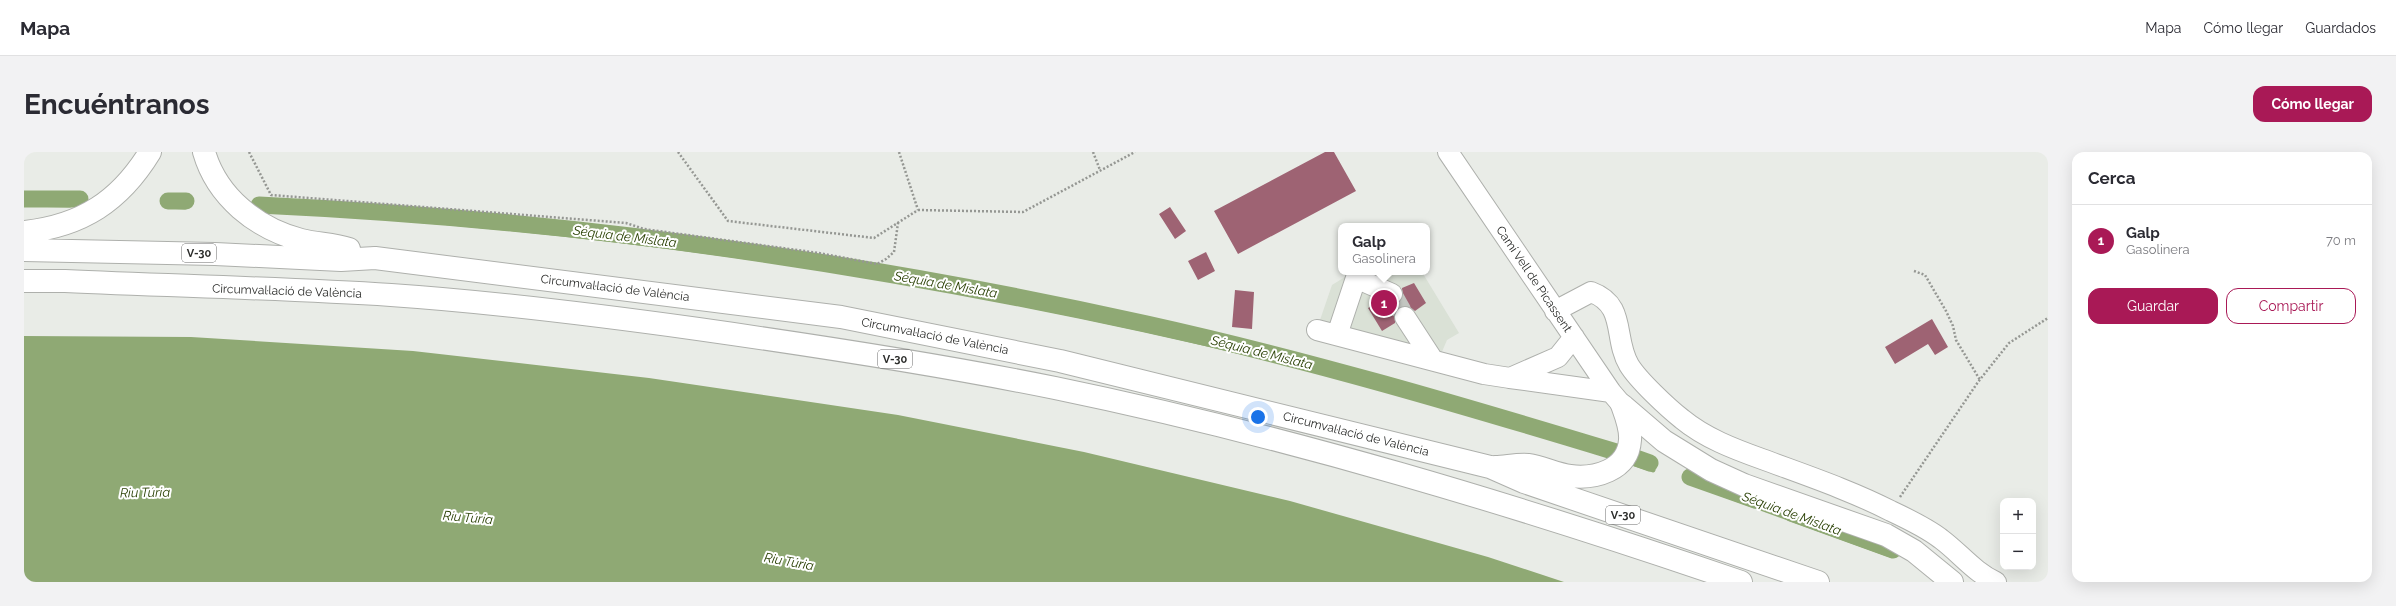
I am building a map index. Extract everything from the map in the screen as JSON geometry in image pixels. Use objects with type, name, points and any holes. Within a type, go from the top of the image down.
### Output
[{"type":"highway","points":[[24,232],[45,230],[74,221],[97,209],[119,193],[138,172],[150,152]]},
{"type":"highway","points":[[204,152],[209,171],[224,191],[246,213],[272,230],[302,240],[340,247],[375,258]]},
{"type":"highway","name":"Circumval·lació de València","points":[[24,250],[215,254],[341,260],[375,258],[841,317],[1060,361],[1490,468],[1524,482],[1818,582]]},
{"type":"highway","name":"Circumval·lació de València","points":[[24,281],[64,281],[393,295],[612,318],[844,349],[1055,388],[1201,421],[1357,461],[1518,508],[1741,582]]},
{"type":"highway","points":[[1490,468],[1528,465],[1568,476],[1590,478],[1605,473],[1619,465],[1627,454],[1630,441],[1630,427],[1616,399]]},
{"type":"highway","points":[[1616,399],[1664,441],[1711,470],[1744,485],[1886,535],[1914,551],[1952,582]]},
{"type":"highway","points":[[1757,560],[1785,578],[1795,582]]},
{"type":"street","name":"Camí Vell de Picassent","points":[[1448,152],[1616,399]]},
{"type":"street","points":[[1337,335],[1356,278],[1392,294]]},
{"type":"street","points":[[1555,311],[1592,292],[1601,295],[1612,307],[1618,319],[1621,349],[1629,366],[1666,405],[1693,428],[1732,449],[1891,511],[1941,538],[1984,577],[1996,582]]},
{"type":"street","points":[[1405,317],[1433,360]]},
{"type":"street","points":[[1317,330],[1484,374],[1616,399]]},
{"type":"street","points":[[1510,378],[1558,357],[1574,338]]},
{"type":"path","points":[[249,152],[271,195],[626,223],[644,229],[819,253],[877,264],[894,252],[898,223]]},
{"type":"path","points":[[678,152],[728,221],[874,238],[918,210],[1023,212],[1135,152]]},
{"type":"path","points":[[899,152],[918,210]]},
{"type":"path","points":[[1093,152],[1100,170]]},
{"type":"path","points":[[1914,271],[1925,275],[1946,310],[1953,326],[1956,340],[1980,380]]},
{"type":"path","points":[[1891,511],[1980,380],[2009,343],[2048,318]]},
{"type":"shaded area","points":[[1348,275],[1424,275],[1459,333],[1447,340],[1441,354],[1320,320],[1332,285]]},
{"type":"water","name":"Riu Túria","points":[[24,336],[191,337],[413,351],[649,378],[898,415],[1084,452],[1290,501],[1488,557],[1564,582],[24,582]]},
{"type":"building","points":[[1325,152],[1334,152],[1356,191],[1238,254],[1214,211]]},
{"type":"building","points":[[1170,207],[1186,231],[1175,239],[1159,214]]},
{"type":"building","points":[[1206,252],[1215,271],[1198,280],[1188,261]]},
{"type":"building","points":[[1414,283],[1426,303],[1415,311],[1410,307],[1399,307],[1395,312],[1395,323],[1382,331],[1368,308],[1380,301],[1393,305],[1398,303],[1403,298],[1402,288]]},
{"type":"building","points":[[1235,290],[1254,292],[1252,329],[1232,327]]},
{"type":"building","points":[[1932,319],[1948,347],[1935,355],[1928,344],[1895,364],[1885,347]]},
{"type":"waterway","name":"Séquia de Mislata","points":[[24,199],[80,199]]},
{"type":"waterway","name":"Séquia de Mislata","points":[[168,201],[186,201]]},
{"type":"waterway","points":[[24,204],[70,205]]},
{"type":"waterway","name":"Séquia de Mislata","points":[[259,205],[371,211],[482,220],[594,232],[705,245],[816,261],[927,280],[1147,324],[1265,352],[1441,400],[1616,452]]},
{"type":"waterway","points":[[167,206],[185,207]]},
{"type":"waterway","points":[[266,210],[397,218],[527,230],[657,245],[916,285],[1044,309],[1173,336],[1300,366],[1418,398],[1612,456]]},
{"type":"waterway","name":"Séquia de Mislata","points":[[1636,458],[1650,463]]},
{"type":"waterway","points":[[1632,463],[1653,470]]},
{"type":"waterway","name":"Séquia de Mislata","points":[[1690,477],[1755,500]]},
{"type":"waterway","points":[[1689,482],[1890,555]]},
{"type":"waterway","name":"Séquia de Mislata","points":[[1791,513],[1893,550]]},
{"type":"tunnel","points":[[1392,294],[1405,317]]},
{"type":"place","name":"Galp","points":[[1384,303]]}]
